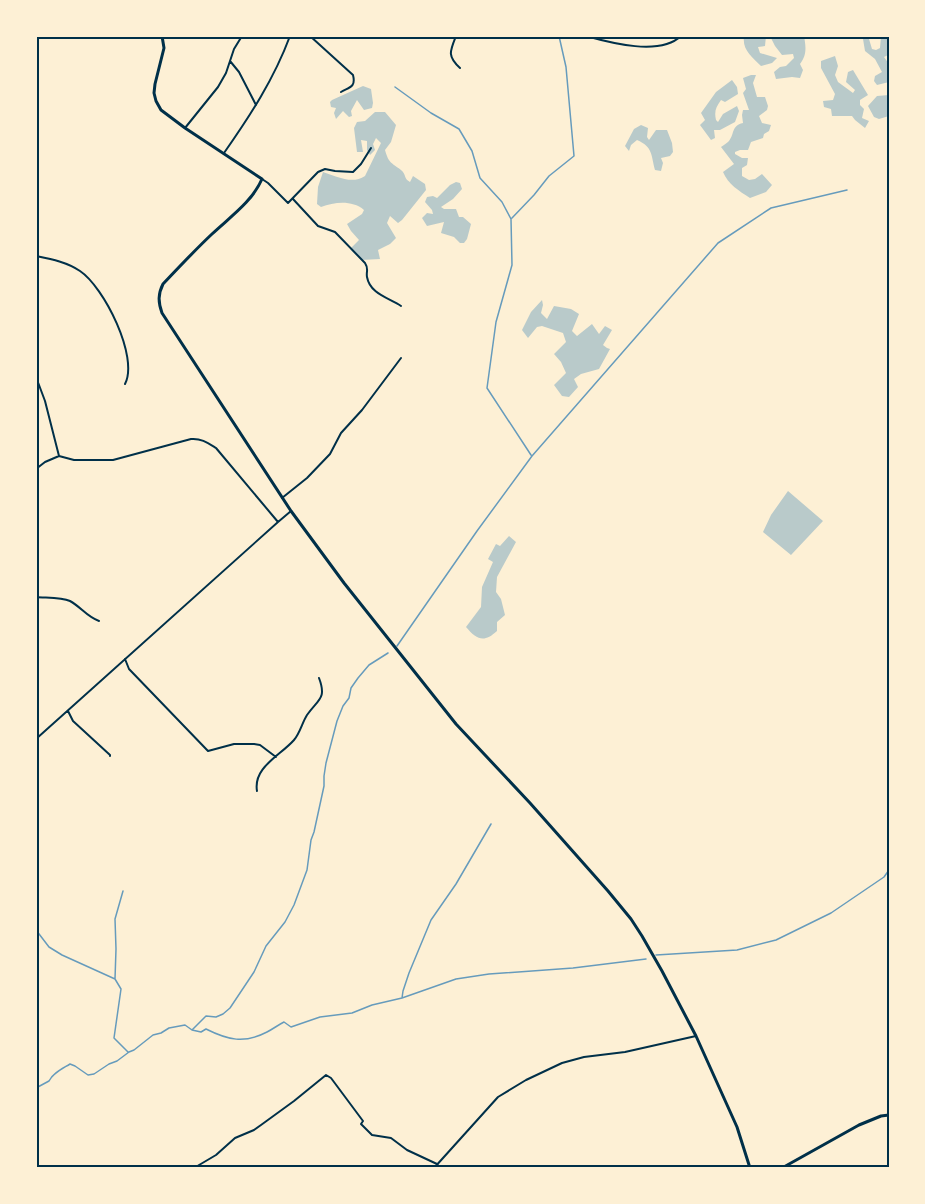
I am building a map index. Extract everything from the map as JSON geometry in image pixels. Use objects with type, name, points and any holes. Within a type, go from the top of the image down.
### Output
[{"type":"street","points":[[36,38],[41,36]]},
{"type":"street","points":[[162,36],[164,48],[154,93],[161,110],[268,183],[288,203],[323,169],[353,172],[371,148]]},
{"type":"street","points":[[185,128],[218,87],[242,36]]},
{"type":"street","points":[[224,153],[256,105],[281,61],[290,36]]},
{"type":"street","points":[[310,36],[353,75],[355,81],[353,86],[341,92]]},
{"type":"street","points":[[456,36],[450,52],[453,61],[460,68]]},
{"type":"street","points":[[586,36],[632,46],[664,45],[681,36]]},
{"type":"street","points":[[230,61],[256,105]]},
{"type":"street","points":[[262,179],[252,196],[163,284],[158,297],[162,313],[282,498],[344,583],[456,724],[631,919],[662,970],[696,1036],[737,1127],[750,1168]]},
{"type":"street","points":[[293,199],[318,226],[335,232],[366,263],[369,270],[367,278],[373,290],[401,306]]},
{"type":"street","points":[[36,256],[65,263],[80,271],[101,293],[116,322],[127,359],[125,384]]},
{"type":"street","points":[[282,498],[308,478],[330,454],[341,433],[363,410],[401,358]]},
{"type":"street","points":[[36,377],[45,401],[59,456]]},
{"type":"street","points":[[36,470],[45,462],[59,456],[74,460],[113,460],[191,439],[200,439],[216,448],[278,522]]},
{"type":"street","points":[[36,739],[291,511]]},
{"type":"street","points":[[36,597],[70,601],[99,621]]},
{"type":"street","points":[[125,659],[129,669],[208,751],[229,745],[254,744],[276,757]]},
{"type":"street","points":[[257,791],[256,780],[261,770],[296,737],[305,719],[322,696],[323,689],[319,678]]},
{"type":"street","points":[[68,711],[73,722],[110,756]]},
{"type":"street","points":[[434,1168],[498,1097],[545,1070],[584,1057],[625,1052],[696,1036]]},
{"type":"street","points":[[194,1168],[216,1155],[235,1138],[254,1130],[327,1075],[363,1121],[361,1124],[368,1133],[392,1138],[407,1150],[437,1164],[440,1168]]},
{"type":"street","points":[[782,1168],[852,1129],[889,1115]]},
{"type":"shaded area","points":[[744,36],[766,36],[765,46],[758,47],[760,53],[777,58],[772,63],[761,66],[746,49]]},
{"type":"shaded area","points":[[770,36],[804,36],[805,51],[800,64],[803,70],[800,78],[776,79],[774,72],[786,66],[794,58],[793,54],[782,55]]},
{"type":"shaded area","points":[[881,36],[888,36],[888,55],[884,57],[889,64],[889,82],[877,85],[874,81],[875,76],[882,72],[875,59],[865,51],[863,39],[869,39],[872,49],[876,50],[880,48]]},
{"type":"shaded area","points":[[835,56],[838,66],[835,75],[838,82],[853,93],[855,90],[846,82],[848,72],[853,70],[868,95],[860,100],[860,105],[864,109],[862,118],[869,121],[865,128],[852,116],[832,116],[831,109],[824,107],[823,101],[833,100],[835,94],[821,68],[821,61]]},
{"type":"shaded area","points":[[756,75],[753,83],[757,97],[765,97],[768,106],[767,110],[759,116],[762,123],[771,125],[763,138],[751,142],[748,150],[740,150],[735,154],[748,158],[747,165],[742,168],[742,176],[749,180],[762,174],[772,185],[766,192],[750,198],[734,187],[725,176],[723,172],[734,164],[721,147],[729,141],[737,126],[743,123],[743,110],[749,110],[743,93],[746,89],[743,78]]},
{"type":"shaded area","points":[[732,80],[737,87],[738,94],[725,102],[721,100],[716,109],[716,120],[718,122],[723,114],[737,106],[739,111],[735,122],[720,130],[714,130],[715,138],[711,140],[700,125],[705,120],[701,113],[716,92]]},
{"type":"shaded area","points":[[363,86],[371,89],[372,108],[364,110],[357,100],[351,111],[352,116],[349,117],[343,111],[336,119],[334,113],[336,108],[331,107],[330,102]]},
{"type":"shaded area","points":[[889,95],[889,116],[879,119],[874,117],[868,106],[877,96]]},
{"type":"shaded area","points":[[375,112],[385,112],[396,125],[391,142],[385,150],[389,160],[403,172],[406,179],[410,182],[413,176],[425,184],[426,190],[398,223],[390,216],[387,223],[396,238],[378,250],[380,259],[361,260],[350,249],[359,240],[347,224],[362,214],[364,210],[343,203],[321,207],[317,204],[318,187],[323,172],[349,180],[365,176],[381,143],[376,138],[373,144],[375,150],[370,155],[367,150],[367,141],[361,140],[363,152],[357,152],[354,128],[357,122],[365,121]]},
{"type":"shaded area","points":[[641,125],[648,128],[649,140],[656,130],[667,130],[673,152],[670,156],[661,158],[663,163],[661,171],[655,170],[650,152],[642,143],[637,140],[631,145],[629,151],[625,146],[634,129]]},
{"type":"shaded area","points":[[456,182],[460,183],[462,189],[441,207],[456,209],[459,217],[463,217],[471,224],[464,243],[441,233],[444,222],[427,226],[422,218],[427,213],[433,214],[425,202],[427,197],[437,198]]},
{"type":"shaded area","points":[[542,300],[541,313],[547,319],[554,306],[571,309],[579,314],[572,331],[577,336],[592,324],[599,334],[605,326],[612,330],[603,345],[610,349],[599,369],[581,374],[574,379],[578,387],[569,397],[562,396],[554,385],[566,373],[554,354],[566,342],[563,333],[542,326],[537,327],[528,338],[522,330],[531,312]]},
{"type":"shaded area","points":[[788,491],[823,521],[791,555],[763,532],[771,515]]},
{"type":"shaded area","points":[[509,536],[516,542],[497,577],[496,592],[501,599],[505,615],[497,622],[497,631],[488,637],[477,637],[466,627],[481,607],[482,587],[493,562],[488,559],[496,544],[500,546]]},
{"type":"waterway","points":[[512,218],[549,176],[574,156],[566,67],[559,36]]},
{"type":"waterway","points":[[395,87],[431,113],[459,129],[472,151],[480,178],[502,202],[511,219],[512,265],[496,322],[487,388],[531,455]]},
{"type":"waterway","points":[[397,646],[532,456],[718,243],[771,208],[847,190]]},
{"type":"waterway","points":[[192,1030],[206,1016],[216,1017],[230,1008],[254,972],[266,946],[285,922],[294,905],[307,870],[311,840],[324,786],[326,763],[337,721],[349,698],[351,688],[358,678],[369,665],[388,653]]},
{"type":"waterway","points":[[402,998],[409,973],[431,920],[456,884],[491,824]]},
{"type":"waterway","points":[[656,955],[737,950],[776,940],[831,913],[884,877],[889,870]]},
{"type":"waterway","points":[[115,979],[115,919],[123,891]]},
{"type":"waterway","points":[[36,930],[49,947],[115,979],[121,989],[114,1038],[128,1052]]},
{"type":"waterway","points":[[36,1088],[70,1064],[88,1075],[94,1074],[134,1050],[153,1035],[169,1028],[185,1025],[192,1030],[201,1032],[206,1029],[229,1038],[251,1038],[284,1022],[291,1027],[320,1017],[352,1013],[456,979],[646,959]]}]
